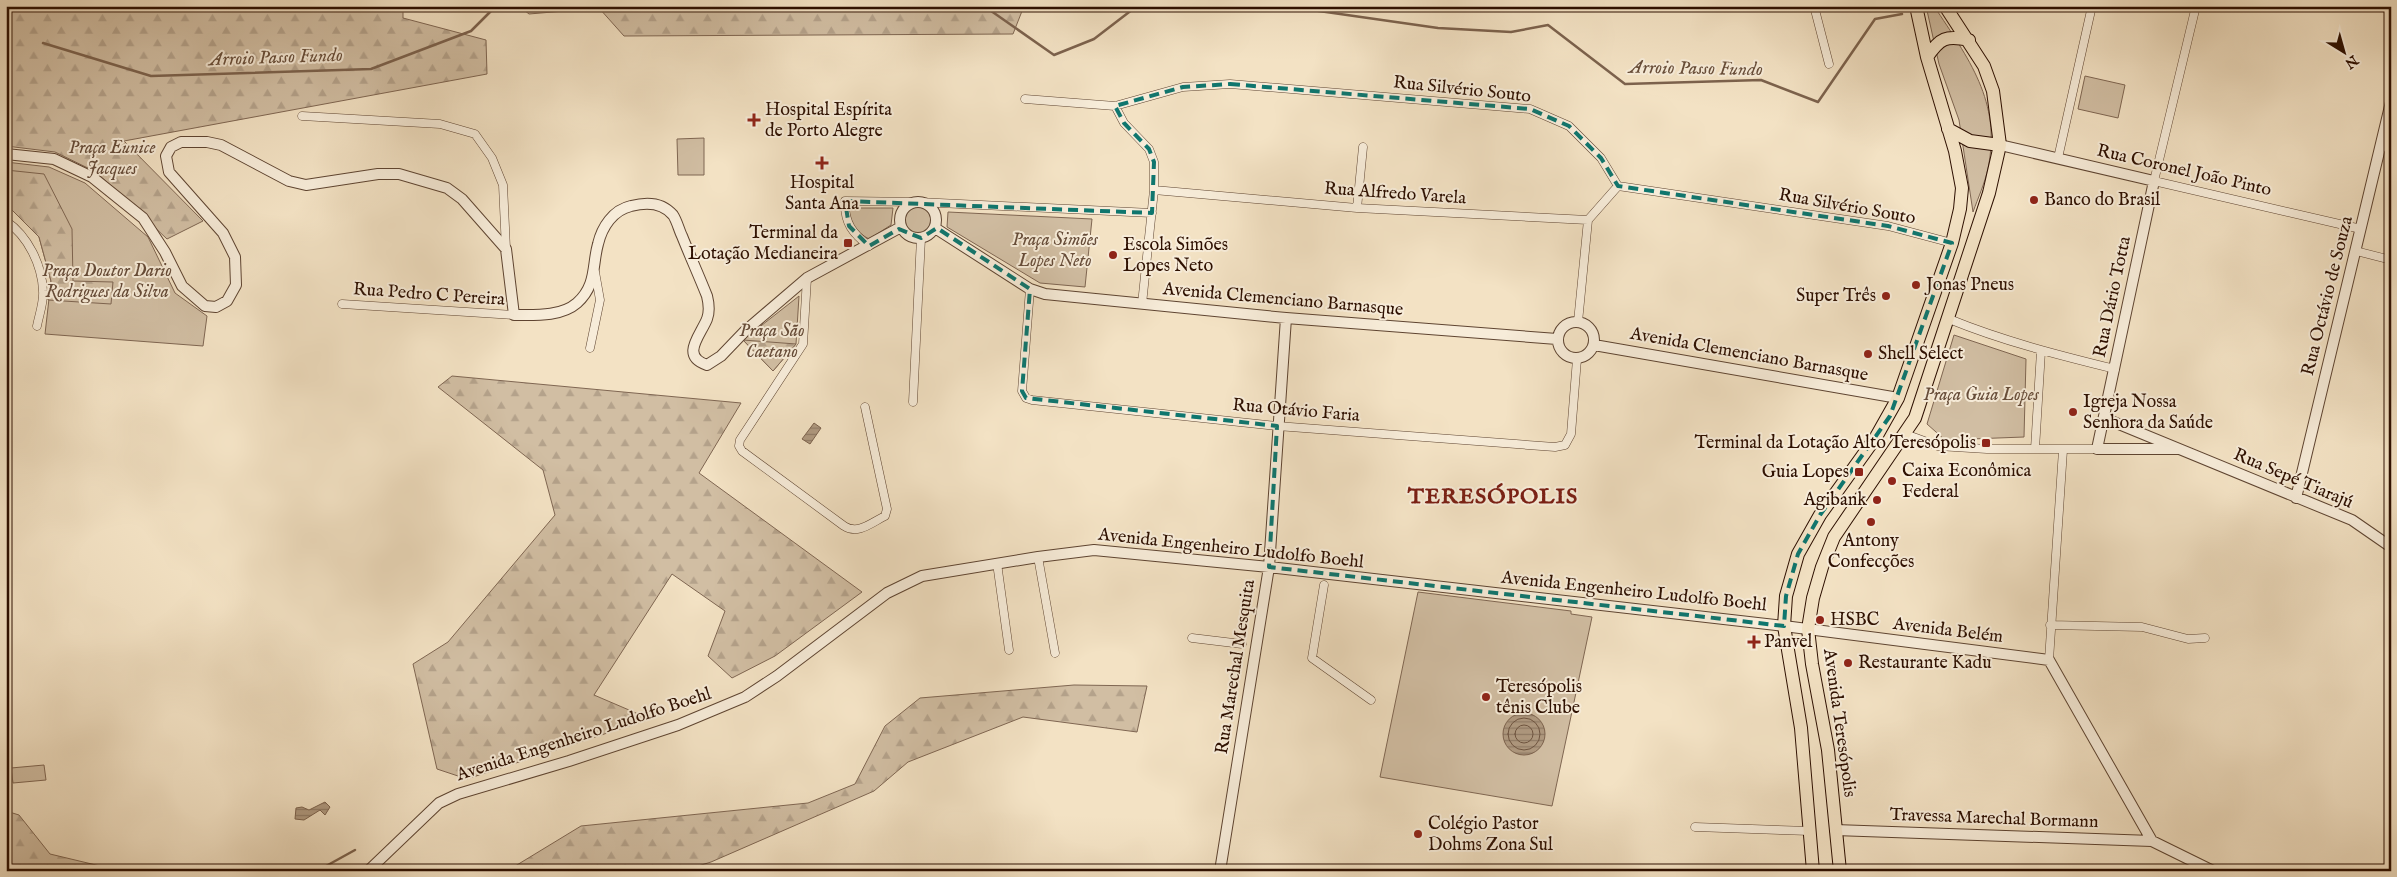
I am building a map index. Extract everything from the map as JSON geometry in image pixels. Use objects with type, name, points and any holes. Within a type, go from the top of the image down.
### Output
[{"type":"main road","points":[[1813,871],[1801,728],[1784,626],[1786,596],[1798,554],[1820,515],[1890,416],[1952,243],[1960,210],[1962,188],[1948,129],[1927,58],[1916,6]]},
{"type":"main road","name":"Avenida Teresópolis","points":[[1840,871],[1828,750],[1812,664],[1808,629],[1813,598],[1822,566],[1834,537],[1915,418],[1992,184],[2000,145],[1993,91],[1984,66],[1969,40],[1945,6]]},
{"type":"main road","points":[[1927,58],[1936,44],[1944,39],[1956,37],[1969,40]]},
{"type":"main road","points":[[1948,129],[1970,141],[2000,145]]},
{"type":"street","points":[[1814,6],[1829,64]]},
{"type":"street","points":[[2058,158],[2092,6]]},
{"type":"street","name":"Rua Dário Totta","points":[[2097,449],[2154,181],[2196,6]]},
{"type":"street","name":"Rua Silvério Souto","points":[[1025,99],[1115,106],[1183,87],[1230,84],[1530,110],[1570,126],[1601,158],[1618,186],[1888,226],[1952,243]]},
{"type":"street","name":"Rua Octávio de Souza","points":[[2296,498],[2361,229],[2386,147],[2391,102]]},
{"type":"street","points":[[1115,106],[1124,123],[1149,149],[1154,162],[1154,190],[1142,304]]},
{"type":"street","points":[[302,116],[440,124],[475,134],[492,158],[504,185],[506,250],[514,315],[560,312],[576,304],[587,289],[595,270]]},
{"type":"street","points":[[6,154],[54,159],[92,177],[122,199],[143,218],[158,239],[182,286],[205,306],[216,307],[228,301],[236,285],[235,256],[223,234],[170,172],[166,156],[171,147],[181,142],[207,142],[221,145],[289,181],[306,185],[378,174],[399,174],[447,188],[462,199],[506,250]]},
{"type":"street","name":"Rua Coronel João Pinto","points":[[2000,145],[2361,229]]},
{"type":"street","points":[[1357,208],[1363,147]]},
{"type":"street","points":[[1578,322],[1588,220],[1618,186]]},
{"type":"street","name":"Rua Alfredo Varela","points":[[1154,190],[1357,208],[1588,220]]},
{"type":"street","points":[[869,246],[856,236],[849,226],[844,214],[845,201],[918,202],[1152,213]]},
{"type":"street","points":[[918,202],[924,203],[934,210],[936,222],[932,232],[921,238],[909,236],[902,228],[900,222],[903,210],[907,206],[918,202]]},
{"type":"street","points":[[590,348],[600,300],[595,270],[597,245],[604,228],[612,216],[624,207],[646,203],[665,209],[673,216],[707,296],[709,308],[707,318],[693,346],[693,352],[696,358],[707,364],[722,356],[745,331],[807,278],[902,228]]},
{"type":"street","points":[[6,221],[14,226],[35,256],[44,292],[37,326]]},
{"type":"street","name":"Avenida Clemenciano Barnasque","points":[[935,228],[1030,289],[1045,294],[1286,318],[1557,339]]},
{"type":"street","points":[[913,402],[921,238]]},
{"type":"street","points":[[2356,251],[2391,260]]},
{"type":"street","points":[[807,278],[803,344],[766,397],[740,440],[739,446],[742,451],[851,531],[857,530],[885,516],[887,509],[865,407]]},
{"type":"street","name":"Rua Otávio Faria","points":[[1030,289],[1022,391],[1026,398],[1032,400],[1278,426],[1555,447],[1565,445],[1571,434],[1577,359]]},
{"type":"street","name":"Rua Pedro C Pereira","points":[[342,304],[514,315]]},
{"type":"street","name":"Rua Marechal Mesquita","points":[[1220,871],[1269,567],[1286,318]]},
{"type":"street","points":[[1949,319],[1983,333],[2041,351],[2115,369]]},
{"type":"street","points":[[1578,322],[1591,329],[1594,344],[1584,357],[1577,359],[1567,356],[1559,349],[1557,339],[1560,330],[1568,323],[1578,322]]},
{"type":"street","name":"Avenida Clemenciano Barnasque","points":[[1594,344],[1898,398]]},
{"type":"street","points":[[1905,434],[1938,446],[2035,449],[2041,351]]},
{"type":"street","name":"Rua Sepé Tiarajú","points":[[2104,418],[2352,520],[2391,546]]},
{"type":"street","name":"Rua Sepé Tiarajú","points":[[2035,449],[2179,449]]},
{"type":"street","points":[[2063,450],[2048,660],[2152,841],[2213,871]]},
{"type":"street","name":"Avenida Engenheiro Ludolfo Boehl","points":[[368,871],[439,802],[458,794],[569,761],[678,725],[745,697],[778,676],[887,593],[922,576],[997,563],[1094,550],[1269,567],[1784,626]]},
{"type":"street","points":[[1038,557],[1055,653]]},
{"type":"street","points":[[997,563],[1009,650]]},
{"type":"street","points":[[1324,585],[1312,658],[1372,700]]},
{"type":"street","points":[[2050,625],[2142,626],[2188,639],[2205,638]]},
{"type":"street","name":"Avenida Belém","points":[[1784,626],[2048,660]]},
{"type":"street","points":[[1192,638],[1242,644]]},
{"type":"street","points":[[1695,827],[1810,831]]},
{"type":"street","name":"Travessa Marechal Bormann","points":[[1835,830],[2152,841]]},
{"type":"highlighted area","points":[[1230,84],[1530,109],[1569,126],[1601,158],[1618,186],[1888,226],[1952,243],[1890,416],[1820,515],[1798,554],[1786,596],[1784,626],[1269,567],[1277,426],[1026,398],[1022,391],[1030,289],[937,228],[921,238],[899,229],[869,246],[849,226],[845,201],[1152,213],[1154,162],[1149,149],[1124,123],[1115,106],[1183,87]]},
{"type":"green space","name":"Praça Eunice Jacques","points":[[6,6],[403,6],[403,18],[486,40],[487,74],[124,141],[203,221],[167,239],[96,172],[55,152],[6,146]]},
{"type":"green space","points":[[519,6],[1024,6],[1013,34],[624,36],[599,8],[529,14]]},
{"type":"green space","points":[[1926,6],[1934,6],[1959,44],[1979,82],[1986,101],[1990,122],[1991,144],[1987,174],[1973,212],[1959,120],[1939,64]]},
{"type":"green space","points":[[2085,76],[2125,85],[2118,118],[2078,109]]},
{"type":"green space","points":[[704,138],[704,175],[678,175],[677,139]]},
{"type":"green space","name":"Praça Doutor Dario Rodrigues da Silva","points":[[6,162],[49,167],[85,183],[148,237],[175,293],[207,316],[203,346],[45,334],[51,281],[39,237],[10,208],[6,207]]},
{"type":"green space","points":[[6,170],[44,174],[72,229],[73,281],[113,282],[111,304],[48,300],[51,281],[39,237],[10,208],[6,207]]},
{"type":"green space","points":[[918,206],[928,210],[932,220],[928,230],[918,234],[908,230],[904,220],[908,210]]},
{"type":"green space","points":[[849,208],[893,208],[891,225],[869,239],[854,226],[850,218]]},
{"type":"green space","name":"Praça Simões Lopes Neto","points":[[948,212],[1092,219],[1085,287],[1040,283],[947,227]]},
{"type":"green space","name":"Praça São Caetano","points":[[799,296],[796,344],[773,371],[743,340]]},
{"type":"green space","name":"Praça Guia Lopes","points":[[1954,335],[2026,359],[2024,437],[1945,440],[1927,424]]},
{"type":"green space","points":[[743,340],[796,344],[773,371]]},
{"type":"green space","points":[[452,376],[741,403],[699,473],[862,592],[775,656],[732,678],[708,656],[725,611],[672,574],[594,695],[650,719],[467,779],[437,769],[413,664],[448,642],[555,515],[543,470],[438,387]]},
{"type":"green space","name":"Teresópolis tênis Clube","points":[[1418,592],[1571,611],[1571,614],[1592,617],[1552,806],[1380,777]]},
{"type":"green space","points":[[1074,685],[1147,686],[1137,732],[1023,717],[908,762],[874,791],[711,862],[682,871],[507,871],[581,826],[808,803],[855,784],[885,726],[920,698]]},
{"type":"green space","points":[[44,765],[46,780],[13,783],[11,768]]},
{"type":"green space","points":[[6,811],[19,815],[50,854],[121,871],[6,871]]},
{"type":"water","points":[[814,423],[821,428],[810,444],[802,439]]},
{"type":"water","points":[[1524,713],[1539,719],[1545,734],[1539,749],[1524,755],[1509,749],[1503,734],[1509,719]]},
{"type":"water","points":[[325,802],[330,807],[325,815],[320,810],[304,820],[295,819],[296,808],[302,807],[309,810]]},
{"type":"waterway","name":"Arroio Passo Fundo","points":[[43,43],[151,76],[371,69],[471,31],[496,6]]},
{"type":"waterway","name":"Arroio Passo Fundo","points":[[984,6],[1054,55],[1094,39],[1137,6]]},
{"type":"waterway","name":"Arroio Passo Fundo","points":[[1284,6],[1438,28],[1511,32],[1548,25],[1625,84],[1761,80],[1818,102],[1875,19],[1902,14]]},
{"type":"waterway","points":[[317,871],[355,850]]},
{"type":"place","name":"Hospital Espírita de Porto Alegre","points":[[754,120]]},
{"type":"place","name":"Hospital Santa Ana","points":[[822,163]]},
{"type":"place","name":"Banco do Brasil","points":[[2034,200]]},
{"type":"place","name":"Terminal da Lotação Medianeira","points":[[848,243]]},
{"type":"place","name":"Escola Simões Lopes Neto","points":[[1113,255]]},
{"type":"place","name":"Jonas Pneus","points":[[1916,285]]},
{"type":"place","name":"Super Três","points":[[1886,296]]},
{"type":"place","name":"Shell Select","points":[[1868,354]]},
{"type":"place","name":"Igreja Nossa Senhora da Saúde","points":[[2073,412]]},
{"type":"place","name":"Terminal da Lotação Alto Teresópolis","points":[[1986,443]]},
{"type":"place","name":"Guia Lopes","points":[[1859,472]]},
{"type":"place","name":"Caixa Econômica Federal","points":[[1892,481]]},
{"type":"place","name":"Agibank","points":[[1877,500]]},
{"type":"place","name":"Antony Confecções","points":[[1871,522]]},
{"type":"place","name":"HSBC","points":[[1820,620]]},
{"type":"place","name":"Panvel","points":[[1754,642]]},
{"type":"place","name":"Restaurante Kadu","points":[[1848,663]]},
{"type":"place","name":"Teresópolis tênis Clube","points":[[1486,697]]},
{"type":"place","name":"Colégio Pastor Dohms Zona Sul","points":[[1418,834]]},
{"type":"district","name":"TERESÓPOLIS","points":[[1493,497]]}]
